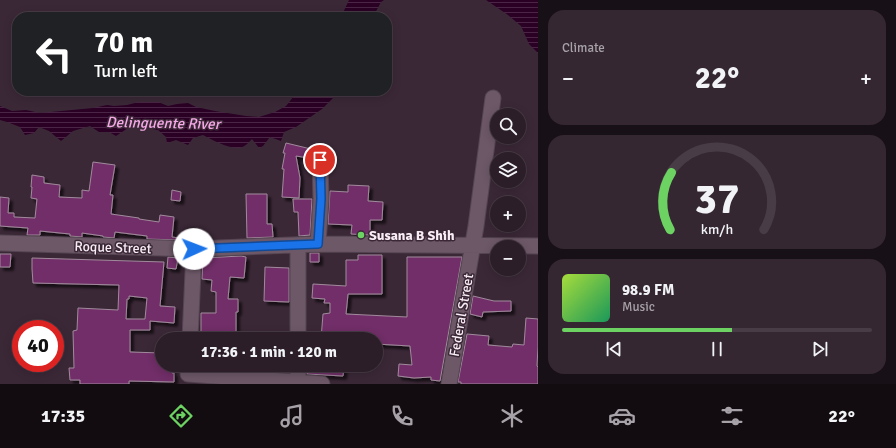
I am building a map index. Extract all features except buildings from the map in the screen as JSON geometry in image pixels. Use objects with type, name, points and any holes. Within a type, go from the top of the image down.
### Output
[{"type":"street","name":"Federal Street","points":[[449,384],[473,246],[492,98]]},
{"type":"street","points":[[318,244],[321,199],[320,160]]},
{"type":"street","name":"Roque Street","points":[[0,243],[194,249],[318,244],[538,246]]},
{"type":"street","points":[[298,245],[298,332]]},
{"type":"street","points":[[190,332],[194,249]]},
{"type":"street","points":[[298,372],[298,383]]},
{"type":"street","points":[[188,374],[322,384]]},
{"type":"water","points":[[349,0],[384,0],[381,2],[376,12],[343,12]]},
{"type":"water","points":[[486,0],[538,0],[538,53],[529,44],[521,26]]},
{"type":"water","name":"Delinguente River","points":[[294,96],[332,96],[333,98],[322,109],[296,127],[284,132],[281,141],[270,137],[263,146],[259,148],[252,139],[243,146],[233,148],[203,135],[193,138],[188,145],[176,140],[167,143],[166,137],[158,130],[141,127],[128,128],[116,136],[109,132],[99,132],[90,126],[73,131],[61,141],[49,131],[39,127],[34,133],[25,135],[20,127],[0,120],[0,106],[12,111],[26,110],[40,113],[93,108],[107,105],[127,105],[139,102],[158,102],[168,106],[188,103],[196,107],[215,111],[259,117],[275,112],[286,106]]},
{"type":"place","name":"Susana B Shih","points":[[361,235]]},
{"type":"route","points":[[194,249],[318,244],[321,199],[320,160]]}]
